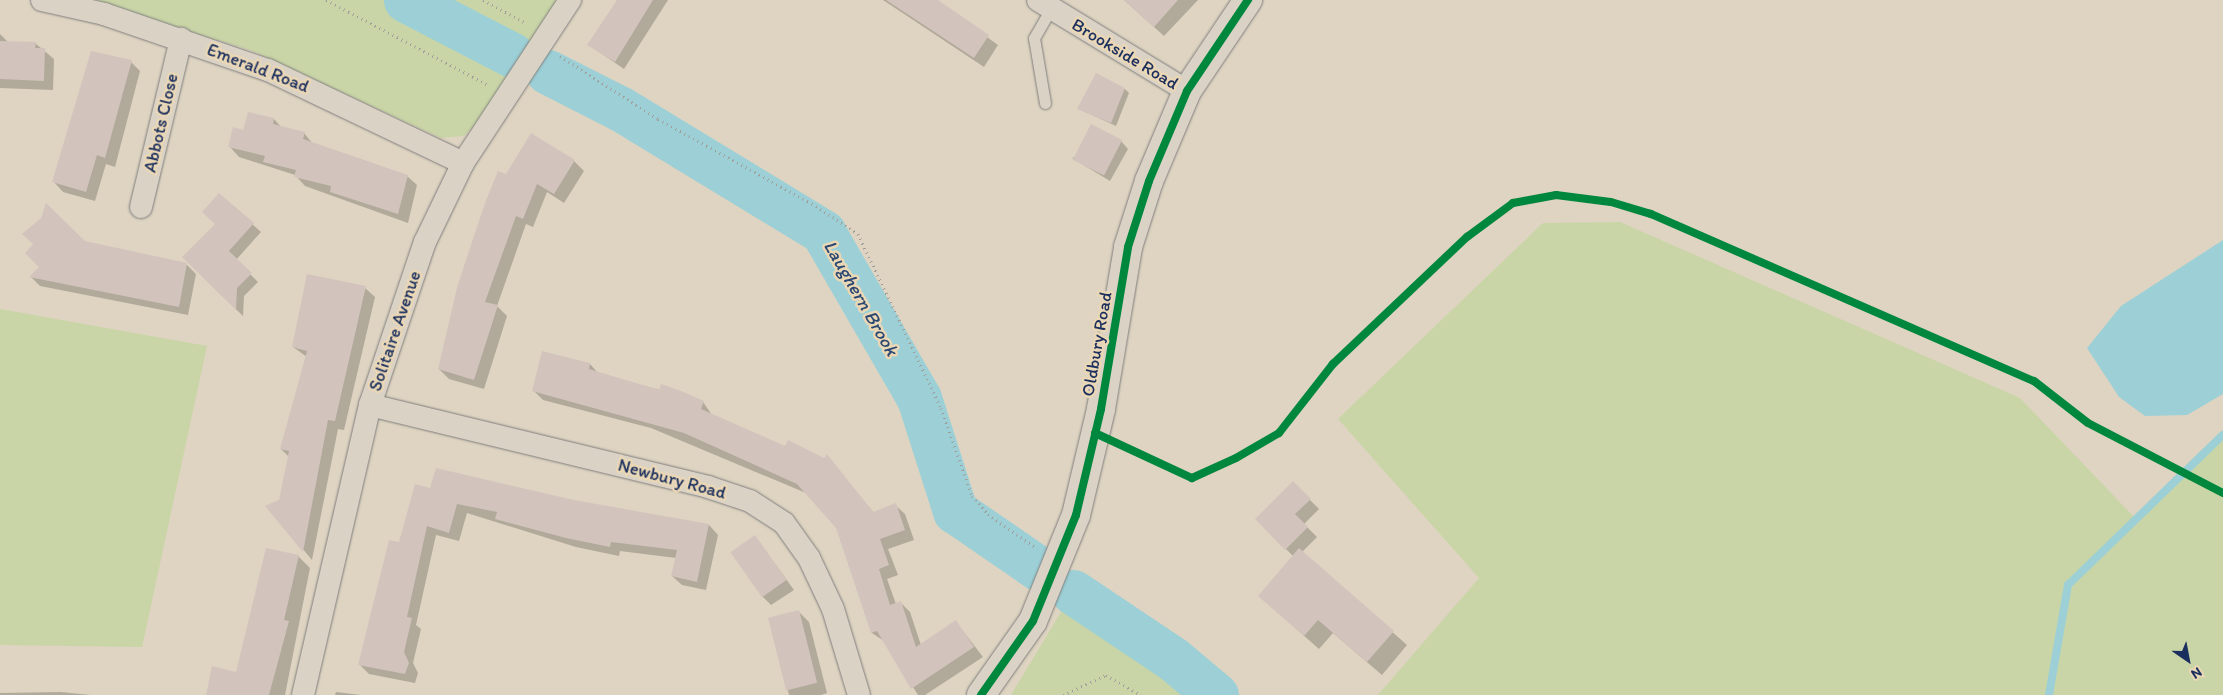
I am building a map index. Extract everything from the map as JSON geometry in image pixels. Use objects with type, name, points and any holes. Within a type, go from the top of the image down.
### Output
[{"type":"street","name":"Emerald Road","points":[[42,0],[181,40],[323,94],[463,163]]},
{"type":"street","name":"Solitaire Avenue","points":[[302,695],[370,405],[426,242],[463,163],[570,0]]},
{"type":"street","name":"Oldbury Road","points":[[981,695],[1033,621],[1076,515],[1101,409],[1128,248],[1149,181],[1187,91],[1248,0]]},
{"type":"street","name":"Brookside Road","points":[[1044,4],[1187,91]]},
{"type":"street","name":"Abbots Close","points":[[141,207],[181,40]]},
{"type":"street","name":"Newbury Road","points":[[370,405],[708,486],[750,501],[784,523],[809,558],[833,609],[859,695]]},
{"type":"lane","points":[[1044,4],[1034,38],[1045,103]]},
{"type":"path","points":[[326,0],[508,94]]},
{"type":"path","points":[[483,0],[543,40]]},
{"type":"path","points":[[573,64],[674,129],[816,206],[858,234],[941,408],[972,496],[988,514],[1056,563]]},
{"type":"path","points":[[1063,695],[1106,675],[1140,695]]},
{"type":"green space","points":[[87,0],[560,0],[477,123],[464,136],[441,138],[250,50]]},
{"type":"green space","points":[[1620,222],[2020,398],[2136,519],[2223,435],[2223,695],[1378,695],[1479,578],[1338,419],[1543,223]]},
{"type":"green space","points":[[0,309],[207,346],[142,647],[0,645]]},
{"type":"green space","points":[[1073,592],[1173,659],[1216,695],[1011,695]]},
{"type":"water","points":[[2223,240],[2223,394],[2187,415],[2145,416],[2119,397],[2087,348],[2121,306]]},
{"type":"building","points":[[617,0],[653,0],[615,62],[587,45]]},
{"type":"building","points":[[886,0],[938,0],[989,35],[974,58]]},
{"type":"building","points":[[1124,0],[1178,0],[1154,27]]},
{"type":"building","points":[[0,41],[36,42],[35,48],[45,48],[44,81],[0,79]]},
{"type":"building","points":[[91,51],[132,60],[105,158],[97,155],[86,192],[52,182]]},
{"type":"building","points":[[1096,73],[1125,88],[1111,123],[1077,109]]},
{"type":"building","points":[[248,112],[274,118],[273,124],[305,132],[303,139],[408,175],[398,214],[330,192],[331,186],[294,177],[296,170],[263,162],[265,156],[228,147],[233,127],[243,130]]},
{"type":"building","points":[[1091,124],[1122,140],[1104,176],[1073,160]]},
{"type":"building","points":[[531,133],[575,160],[554,194],[537,184],[523,219],[516,216],[485,302],[498,305],[474,380],[438,369],[458,284],[485,203],[498,171],[506,174]]},
{"type":"building","points":[[219,193],[254,223],[229,251],[252,273],[237,288],[236,310],[182,257],[215,224],[202,212]]},
{"type":"building","points":[[46,203],[85,241],[187,263],[179,307],[29,277],[39,267],[25,253],[33,244],[22,234],[41,218]]},
{"type":"building","points":[[307,274],[366,286],[335,421],[328,420],[303,552],[265,506],[279,500],[289,451],[280,449],[307,351],[292,347]]},
{"type":"building","points":[[542,351],[590,363],[589,369],[659,390],[661,384],[681,391],[704,401],[701,409],[785,446],[788,440],[824,458],[827,454],[873,512],[896,503],[905,530],[880,539],[889,565],[879,569],[890,605],[901,601],[916,647],[956,620],[974,647],[911,689],[877,631],[871,633],[836,528],[797,484],[684,433],[532,391]]},
{"type":"building","points":[[436,468],[574,500],[709,524],[697,582],[671,576],[677,550],[611,542],[610,547],[566,538],[495,519],[497,512],[457,504],[449,533],[427,526],[407,617],[412,618],[404,652],[409,663],[405,674],[358,665],[389,540],[399,542],[415,484],[430,488]]},
{"type":"building","points":[[1293,481],[1311,499],[1295,514],[1308,527],[1285,550],[1255,519]]},
{"type":"building","points":[[755,535],[787,580],[762,597],[730,552]]},
{"type":"building","points":[[266,548],[299,555],[284,620],[289,621],[269,695],[206,695],[212,666],[236,672]]},
{"type":"building","points":[[1299,548],[1394,631],[1367,662],[1318,620],[1304,636],[1258,596]]},
{"type":"building","points":[[799,610],[817,683],[786,691],[768,618]]},
{"type":"waterway","name":"Laughern Brook","points":[[406,0],[512,55]]},
{"type":"waterway","name":"Laughern Brook","points":[[548,72],[621,109],[823,232],[919,398],[955,511],[1038,568]]},
{"type":"waterway","points":[[2049,695],[2068,585],[2223,435]]},
{"type":"waterway","name":"Laughern Brook","points":[[1073,592],[1173,659],[1216,695]]},
{"type":"cycle path","points":[[981,695],[1033,621],[1076,515],[1101,409],[1128,247],[1149,181],[1187,91],[1248,0]]},
{"type":"cycle path","points":[[1095,433],[1192,478],[1236,458],[1279,433],[1333,364],[1467,237],[1513,203],[1556,195],[1611,202],[1651,214],[2034,381],[2088,423],[2223,493]]}]
